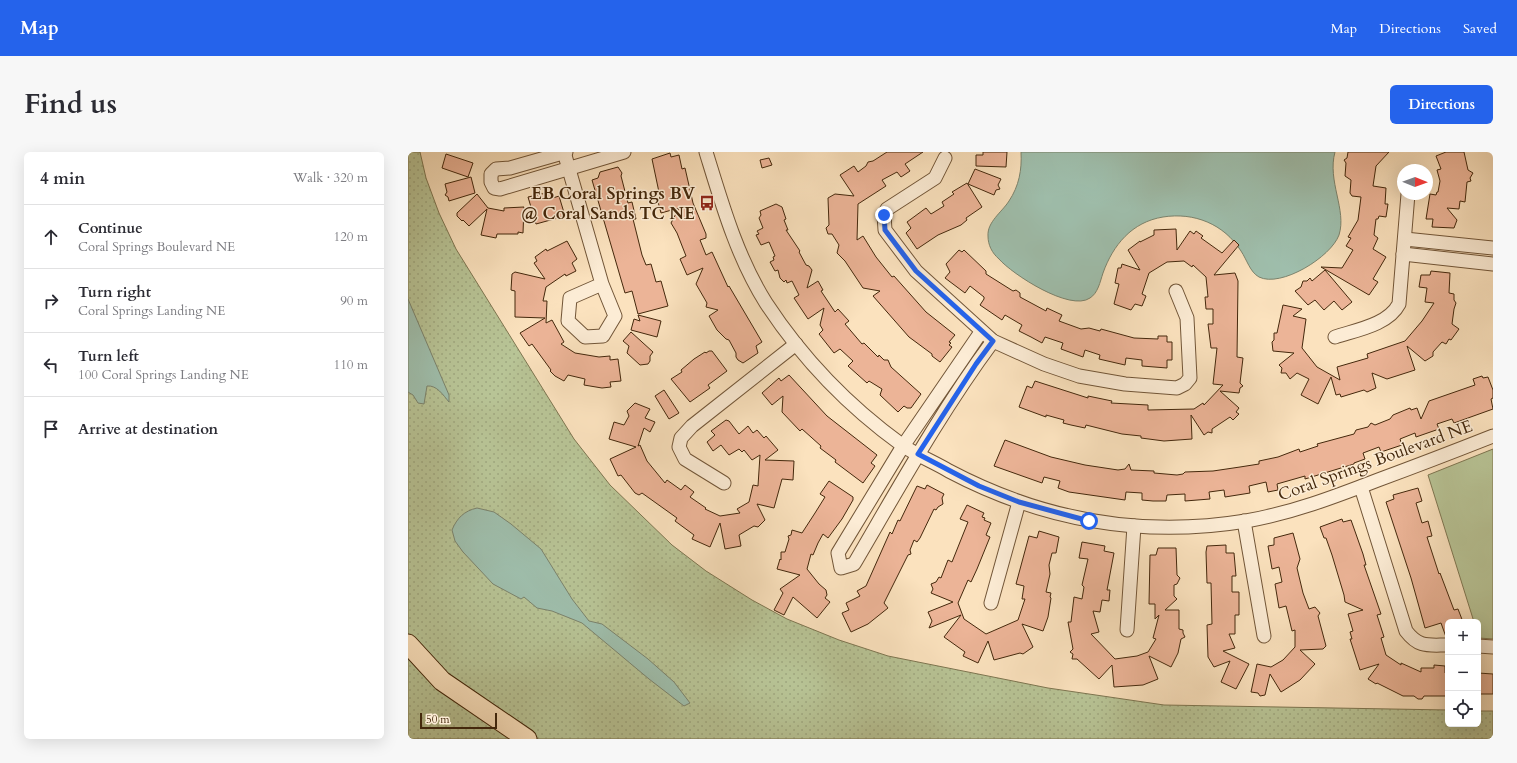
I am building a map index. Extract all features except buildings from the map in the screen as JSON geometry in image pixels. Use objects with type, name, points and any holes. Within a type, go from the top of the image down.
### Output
[{"type":"highway","points":[[408,644],[442,681],[527,739]]},
{"type":"street","points":[[602,284],[569,168],[565,152],[510,168],[496,169],[492,174],[491,182],[494,188],[500,189],[569,168],[624,152]]},
{"type":"street","name":"Coral Springs Boulevard NE","points":[[706,152],[723,209],[741,256],[766,302],[796,344],[823,377],[903,446],[979,486],[1019,502],[1089,521],[1134,526],[1200,526],[1244,521],[1312,505],[1493,436]]},
{"type":"street","points":[[945,158],[935,178],[887,209],[884,215],[885,230],[916,271],[981,332],[993,341],[1044,364],[1079,376],[1125,384],[1177,388],[1185,384],[1190,378],[1187,318],[1176,290]]},
{"type":"street","points":[[1335,337],[1384,320],[1396,311],[1399,304],[1408,200]]},
{"type":"street","points":[[1405,239],[1493,248]]},
{"type":"street","points":[[1403,254],[1493,264]]},
{"type":"street","points":[[981,332],[903,446],[838,553],[841,568],[854,564],[918,454],[976,364],[993,341]]},
{"type":"street","points":[[724,483],[685,458],[679,447],[681,438],[692,426],[796,344]]},
{"type":"street","points":[[1360,487],[1406,631],[1413,640],[1420,644],[1445,646]]},
{"type":"street","points":[[991,603],[1019,502]]},
{"type":"street","points":[[1244,521],[1264,636]]},
{"type":"street","points":[[1127,630],[1134,526]]},
{"type":"street","points":[[1481,646],[1493,647]]},
{"type":"shaded area","points":[[408,152],[420,152],[426,178],[439,213],[456,249],[574,439],[610,485],[672,545],[706,571],[752,600],[787,619],[839,640],[888,656],[1048,688],[1164,705],[1445,710],[1445,727],[1481,727],[1481,711],[1493,711],[1493,739],[408,739]]},
{"type":"shaded area","points":[[1021,152],[1335,152],[1333,174],[1341,216],[1339,235],[1334,244],[1316,261],[1292,274],[1280,278],[1268,279],[1256,275],[1234,242],[1217,227],[1197,218],[1186,216],[1163,217],[1142,224],[1125,236],[1112,253],[1093,296],[1081,301],[1069,300],[1056,296],[1028,282],[1006,266],[992,251],[990,246],[988,231],[992,222],[1009,201],[1017,184],[1021,165]]},
{"type":"shaded area","points":[[408,299],[449,395],[449,402],[440,391],[431,386],[427,386],[424,404],[418,403],[413,395],[408,392]]},
{"type":"shaded area","points":[[1493,449],[1493,639],[1481,638],[1481,619],[1473,619],[1428,475]]},
{"type":"shaded area","points":[[477,508],[494,512],[541,549],[572,599],[589,621],[602,624],[648,659],[674,682],[690,703],[684,706],[582,623],[552,611],[537,608],[524,597],[521,599],[493,584],[463,552],[455,541],[452,530],[456,522],[462,516],[468,511]]},
{"type":"place","name":"EB Coral Springs BV @ Coral Sands TC NE","points":[[707,203]]},
{"type":"route","points":[[884,215],[883,222],[885,230],[890,239],[916,271],[981,332],[993,341],[976,364],[918,454],[979,486],[1019,502],[1089,521]]}]
